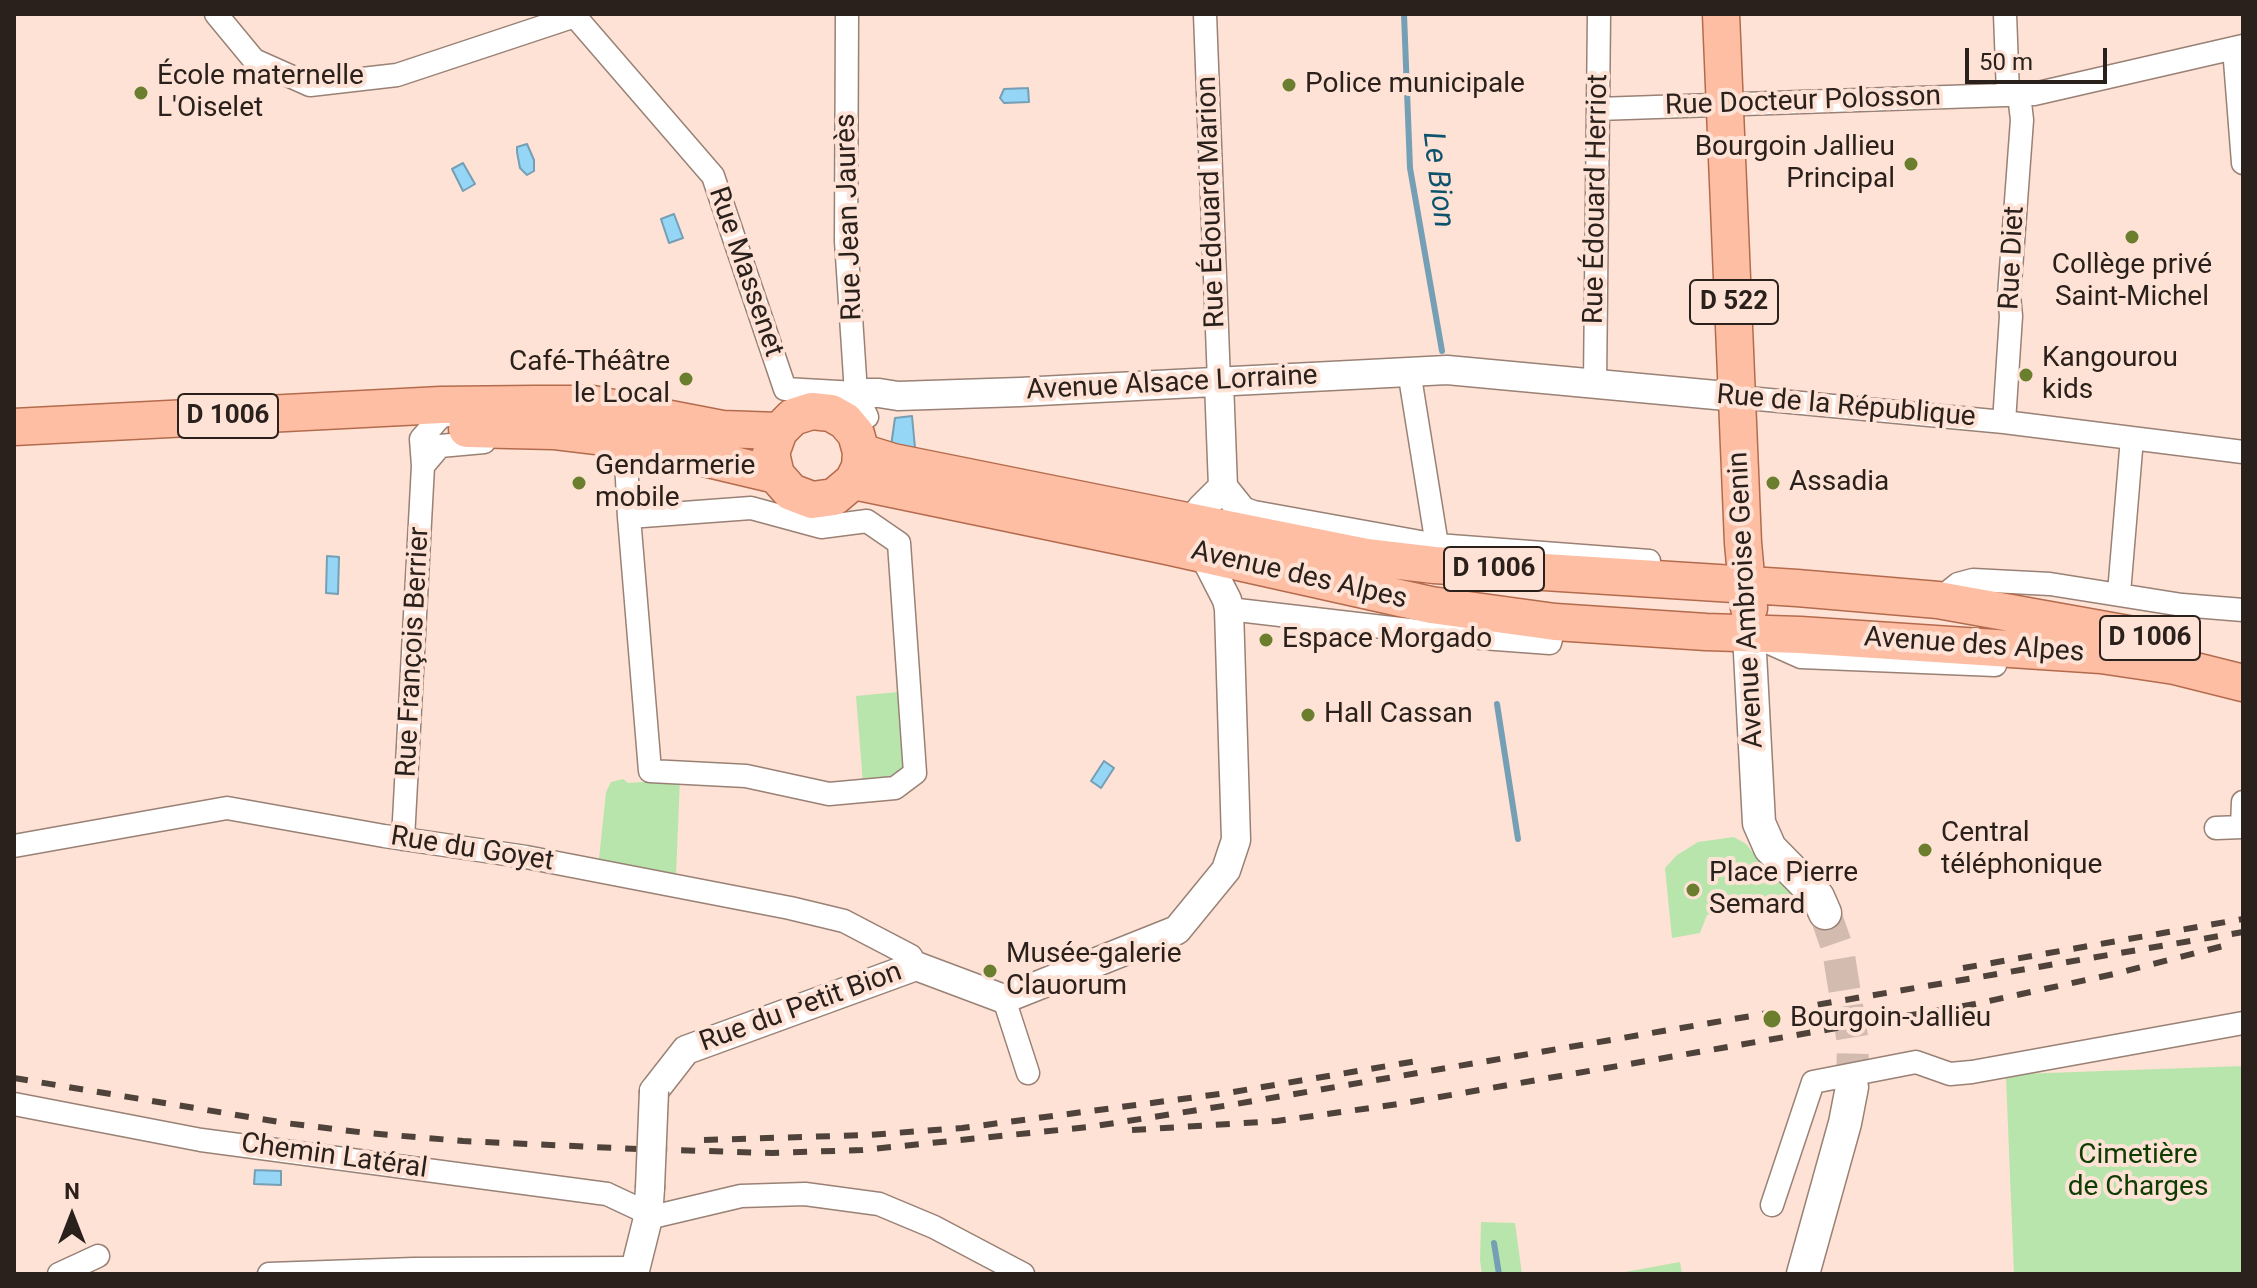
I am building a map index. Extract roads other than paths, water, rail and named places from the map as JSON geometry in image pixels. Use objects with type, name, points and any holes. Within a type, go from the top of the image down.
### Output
[{"type":"main road","name":"D 522","points":[[1721,14],[1737,397]]},
{"type":"main road","name":"Avenue Ambroise Genin","points":[[1737,397],[1759,823],[1770,848],[1818,897],[1825,913]]},
{"type":"main road","name":"D 1006","points":[[14,427],[510,404],[592,404],[631,425],[776,475]]},
{"type":"main road","name":"Avenue des Alpes","points":[[779,431],[793,417],[812,411],[854,432],[1201,539],[1237,522],[1366,557],[1434,565],[1924,599],[2159,639],[2243,661]]},
{"type":"main road","name":"D 1006","points":[[14,446],[306,429],[553,431],[631,425],[779,431]]},
{"type":"main road","points":[[779,431],[771,453],[776,475],[791,492],[812,500],[834,497],[854,432]]},
{"type":"main road","name":"Avenue des Alpes","points":[[1237,522],[1431,605],[1555,622],[2086,654],[2175,666],[2243,683]]},
{"type":"main road","name":"Avenue des Alpes","points":[[1749,634],[1786,613],[1813,610],[1873,613],[1924,599]]},
{"type":"main road","points":[[1803,1274],[1852,1087]]},
{"type":"street","points":[[216,14],[254,60],[310,85],[397,75],[574,15]]},
{"type":"street","name":"Rue Jean Jaurès","points":[[847,14],[846,241],[854,432]]},
{"type":"street","name":"Rue Édouard Marion","points":[[1205,14],[1219,382],[1241,576],[1228,604]]},
{"type":"street","name":"Rue Édouard Herriot","points":[[1595,383],[1599,14]]},
{"type":"street","name":"Rue Diet","points":[[2004,422],[2011,316],[2009,296],[2022,120],[2014,94],[2005,14]]},
{"type":"street","name":"Rue Massenet","points":[[574,15],[713,176],[785,389]]},
{"type":"street","points":[[2239,47],[2243,163]]},
{"type":"street","name":"Rue Docteur Polosson","points":[[1598,109],[2034,94],[2239,47]]},
{"type":"street","name":"Avenue Alsace Lorraine","points":[[785,389],[854,432],[879,393],[898,396],[1447,370]]},
{"type":"street","name":"Rue de la République","points":[[1447,370],[2004,422],[2243,452]]},
{"type":"street","points":[[1409,371],[1437,545]]},
{"type":"street","points":[[428,429],[441,416],[510,404]]},
{"type":"street","points":[[629,517],[751,508],[821,527],[867,521],[899,543],[915,773],[895,788],[829,794],[746,776],[650,771],[629,517],[626,455],[631,425]]},
{"type":"street","name":"Rue François Berrier","points":[[403,839],[423,466],[421,439],[428,429]]},
{"type":"street","points":[[423,466],[440,446],[522,441],[553,431]]},
{"type":"street","points":[[2119,593],[2132,438]]},
{"type":"street","points":[[1201,539],[1201,509],[1237,522]]},
{"type":"street","name":"Avenue des Alpes","points":[[1237,522],[1254,512],[1437,545],[1697,564],[1746,586]]},
{"type":"street","name":"Rue Édouard Marion","points":[[1004,999],[1177,930],[1226,870],[1236,840],[1228,604],[1201,539]]},
{"type":"street","name":"Avenue des Alpes","points":[[1924,599],[1973,580],[2050,584],[2190,606],[2243,610]]},
{"type":"street","points":[[1228,604],[1469,637],[1550,643],[1555,622]]},
{"type":"street","points":[[2216,828],[2242,827],[2243,802]]},
{"type":"street","name":"Rue du Goyet","points":[[14,846],[227,808],[526,857],[790,908],[844,921],[911,956],[916,966]]},
{"type":"street","name":"Rue du Petit Bion","points":[[635,1271],[648,1218],[654,1091],[686,1050],[916,966],[1004,999]]},
{"type":"street","points":[[1004,999],[1028,1073]]},
{"type":"street","points":[[1772,1205],[1813,1082],[1916,1062],[1950,1074],[2243,1023]]},
{"type":"street","name":"Chemin Latéral","points":[[14,1104],[201,1140],[607,1194],[639,1209],[648,1218]]},
{"type":"street","points":[[648,1218],[741,1196],[805,1194],[879,1204],[934,1227],[1023,1274]]},
{"type":"street","points":[[59,1274],[98,1256]]},
{"type":"street","points":[[269,1274],[414,1269],[635,1271]]},
{"type":"water","points":[[1028,88],[1029,102],[1004,103],[1000,98],[1004,89]]},
{"type":"water","points":[[527,144],[534,160],[534,171],[527,175],[520,168],[517,147]]},
{"type":"water","points":[[463,163],[475,184],[463,191],[452,169]]},
{"type":"water","points":[[674,214],[683,238],[669,243],[661,219]]},
{"type":"water","points":[[912,416],[915,448],[891,446],[895,418]]},
{"type":"water","points":[[327,556],[339,557],[338,594],[326,593]]},
{"type":"water","points":[[1104,761],[1114,768],[1101,788],[1091,781]]},
{"type":"water","points":[[255,1170],[281,1171],[281,1185],[254,1184]]},
{"type":"waterway","name":"Le Bion","points":[[1404,14],[1410,168],[1442,351]]},
{"type":"waterway","name":"Le Bion","points":[[1497,704],[1518,839]]},
{"type":"waterway","name":"Le Bion","points":[[1494,1243],[1499,1274]]},
{"type":"tunnel","points":[[1825,913],[1838,950],[1853,1043],[1852,1087]]},
{"type":"railway","points":[[1963,968],[2243,919]]},
{"type":"railway","points":[[14,1078],[285,1123],[367,1133],[638,1149],[772,1153],[862,1150],[1089,1127],[1230,1105],[2243,932]]},
{"type":"railway","points":[[1132,1130],[1277,1121],[1399,1104],[1975,1004],[2114,974],[2231,944]]},
{"type":"railway","points":[[704,1140],[868,1135],[962,1128],[1227,1093],[1423,1060]]},
{"type":"place","name":"Police municipale","points":[[1289,85]]},
{"type":"place","name":"École maternelle L'Oiselet","points":[[141,93]]},
{"type":"place","name":"Bourgoin Jallieu Principal","points":[[1911,164]]},
{"type":"place","name":"Collège privé Saint-Michel","points":[[2132,237]]},
{"type":"place","name":"Kangourou kids","points":[[2026,375]]},
{"type":"place","name":"Café-Théâtre le Local","points":[[686,379]]},
{"type":"place","name":"Gendarmerie mobile","points":[[579,483]]},
{"type":"place","name":"Assadia","points":[[1773,483]]},
{"type":"place","name":"Espace Morgado","points":[[1266,640]]},
{"type":"place","name":"Hall Cassan","points":[[1308,715]]},
{"type":"place","name":"Central téléphonique","points":[[1925,850]]},
{"type":"place","name":"Place Pierre Semard","points":[[1693,890]]},
{"type":"place","name":"Musée-galerie Clauorum","points":[[990,971]]},
{"type":"place","name":"Bourgoin-Jallieu","points":[[1772,1019]]},
{"type":"park label","name":"Cimetière de Charges","points":[[2138,1172]]}]
